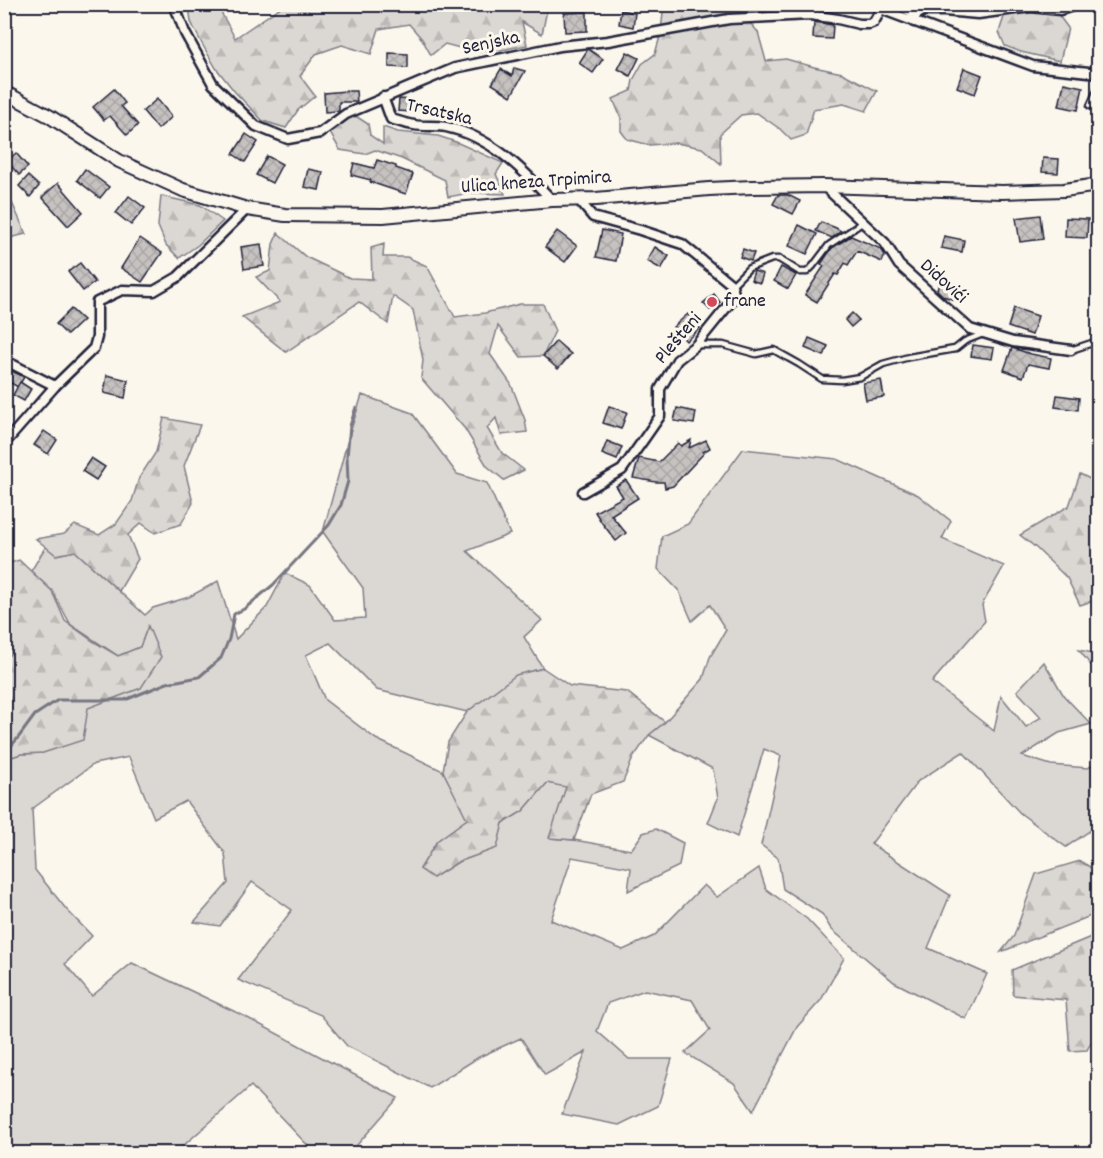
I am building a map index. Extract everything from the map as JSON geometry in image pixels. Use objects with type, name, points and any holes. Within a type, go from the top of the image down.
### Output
[{"type":"main road","name":"Ulica kneza Trpimira","points":[[4,92],[49,116],[119,161],[183,190],[247,209],[285,215],[383,216],[552,200],[709,189],[824,186],[1002,192],[1064,190],[1098,185]]},
{"type":"street","name":"Senjska","points":[[174,4],[185,33],[213,84],[256,126],[288,139],[320,133],[346,114],[455,68],[560,46],[729,19],[810,15],[869,24],[874,22],[885,8]]},
{"type":"street","points":[[898,4],[915,19]]},
{"type":"street","points":[[915,19],[923,11],[978,15],[1031,7],[1060,10],[1079,4]]},
{"type":"street","points":[[885,8],[1033,66],[1098,73]]},
{"type":"street","name":"Trsatska","points":[[383,97],[391,119],[412,125],[445,127],[470,134],[498,150],[552,200]]},
{"type":"street","name":"Didovići","points":[[824,186],[885,243],[899,265],[970,329],[1013,342],[1071,350]]},
{"type":"street","points":[[578,199],[593,217],[682,244],[732,285]]},
{"type":"street","points":[[4,444],[55,386],[94,348],[97,337],[97,302],[122,290],[154,291],[178,277],[247,209]]},
{"type":"street","name":"Plešteni","points":[[583,492],[622,470],[660,416],[660,388],[677,360],[696,345],[730,303],[734,294],[732,285]]},
{"type":"street","points":[[4,360],[55,386]]},
{"type":"lane","points":[[1090,106],[1098,88]]},
{"type":"lane","points":[[732,285],[749,268],[772,259],[779,259],[800,272],[807,272],[829,245],[864,222]]},
{"type":"lane","points":[[696,345],[723,345],[756,354],[774,350],[822,379],[842,380],[860,377],[883,364],[955,349],[965,341],[986,333]]},
{"type":"lane","points":[[1071,350],[1098,341]]},
{"type":"green space","points":[[659,4],[722,5],[738,9],[758,32],[766,61],[786,59],[842,73],[877,91],[866,111],[844,104],[814,109],[806,135],[791,140],[757,113],[741,115],[720,134],[721,164],[702,148],[676,143],[649,145],[627,139],[621,131],[621,118],[613,99],[631,91],[633,80],[642,64],[655,54],[661,33],[663,12]]},
{"type":"green space","points":[[189,5],[217,5],[235,38],[284,5],[548,5],[542,34],[522,22],[527,45],[475,52],[445,44],[431,55],[422,39],[409,24],[379,29],[371,54],[342,45],[316,54],[300,76],[315,96],[298,110],[286,128],[263,121],[216,68],[191,22]]},
{"type":"green space","points":[[1022,10],[1057,13],[1068,28],[1060,61],[1005,46],[999,32],[1005,14]]},
{"type":"green space","points":[[354,115],[368,124],[370,135],[383,144],[383,127],[398,132],[438,136],[503,163],[496,174],[505,194],[470,193],[448,197],[445,180],[402,159],[375,150],[365,154],[340,150],[330,133]]},
{"type":"green space","points":[[5,187],[26,234],[4,239]]},
{"type":"green space","points":[[161,196],[200,205],[223,221],[198,245],[179,258],[166,245],[158,226]]},
{"type":"green space","points":[[278,233],[306,257],[350,278],[372,279],[371,248],[384,244],[383,257],[407,257],[427,266],[455,317],[485,313],[520,304],[543,304],[555,331],[543,356],[521,357],[498,326],[490,354],[511,384],[525,420],[527,432],[501,435],[496,418],[487,428],[502,453],[524,470],[504,480],[487,466],[465,429],[421,378],[423,360],[413,310],[393,296],[388,324],[359,302],[286,352],[242,317],[280,302],[256,277],[270,271],[273,244]]},
{"type":"green space","points":[[362,395],[412,413],[457,474],[487,483],[510,534],[467,551],[542,620],[524,637],[543,668],[516,676],[467,712],[377,690],[330,643],[306,655],[325,700],[376,739],[443,771],[468,819],[437,841],[420,869],[433,877],[458,862],[496,848],[503,823],[523,811],[547,783],[567,786],[550,838],[631,850],[643,833],[656,829],[683,843],[679,866],[628,891],[631,868],[572,857],[551,920],[623,950],[654,936],[704,885],[717,897],[759,868],[766,889],[807,919],[844,958],[821,1000],[797,1027],[753,1111],[734,1083],[685,1053],[710,1030],[692,1000],[645,990],[608,1003],[597,1031],[629,1059],[672,1059],[658,1106],[619,1125],[562,1114],[586,1052],[545,1075],[521,1038],[479,1057],[430,1088],[347,1046],[321,1015],[238,980],[292,910],[252,882],[220,926],[194,922],[228,883],[225,853],[186,801],[154,818],[129,757],[94,764],[32,809],[35,870],[66,909],[92,936],[65,964],[92,996],[132,963],[242,1015],[398,1098],[350,1153],[315,1153],[251,1086],[175,1153],[5,1154],[5,759],[21,754],[43,753],[87,708],[141,688],[148,626],[140,647],[118,656],[71,625],[52,591],[31,571],[46,546],[56,555],[75,551],[145,615],[153,608],[189,597],[218,581],[236,639],[267,607],[285,573],[310,585],[335,620],[365,618],[363,588],[323,532]]},
{"type":"green space","points":[[164,418],[200,425],[184,466],[193,503],[181,524],[155,533],[141,523],[128,535],[138,559],[119,591],[75,551],[56,555],[36,539],[64,534],[75,525],[99,535],[116,524],[132,501],[139,478],[156,452]]},
{"type":"green space","points":[[743,449],[837,459],[918,495],[951,521],[942,539],[1004,566],[982,605],[985,621],[932,682],[994,731],[1001,696],[1026,727],[1041,717],[1017,691],[1044,662],[1064,696],[1091,724],[1059,733],[1022,756],[1051,765],[1088,768],[1098,761],[1098,827],[1066,847],[1020,813],[963,752],[918,781],[871,844],[950,895],[928,948],[987,974],[966,1019],[894,982],[831,929],[822,914],[783,889],[778,858],[761,845],[781,756],[764,749],[737,837],[708,823],[718,798],[713,769],[649,735],[665,722],[703,679],[710,657],[726,630],[710,605],[692,621],[679,591],[658,569],[662,536],[688,524]]},
{"type":"green space","points":[[1080,474],[1098,483],[1098,599],[1080,605],[1067,578],[1020,535],[1069,506]]},
{"type":"green space","points":[[19,560],[52,591],[65,621],[93,641],[118,656],[140,647],[148,626],[161,657],[141,688],[88,708],[83,740],[43,753],[21,754],[5,759],[5,658],[12,653],[5,644],[5,565]]},
{"type":"green space","points":[[1079,650],[1098,654],[1098,676],[1097,673]]},
{"type":"green space","points":[[543,668],[570,686],[627,692],[665,722],[649,735],[633,758],[623,782],[591,794],[574,840],[549,838],[566,787],[547,783],[523,811],[503,823],[497,848],[458,862],[433,878],[420,869],[437,841],[467,819],[443,771],[448,742],[467,712],[516,675]]},
{"type":"green space","points":[[1080,861],[1098,872],[1098,913],[1001,952],[1014,936],[1036,874]]},
{"type":"green space","points":[[1098,934],[1098,1029],[1087,1050],[1070,1051],[1066,1000],[1013,995],[1012,970]]},
{"type":"building","points":[[621,10],[635,13],[633,27],[619,24]]},
{"type":"building","points":[[587,12],[587,31],[565,32],[564,13]]},
{"type":"building","points":[[814,22],[833,25],[832,39],[813,38]]},
{"type":"building","points":[[588,49],[603,59],[593,73],[579,63]]},
{"type":"building","points":[[627,52],[639,58],[630,76],[618,69]]},
{"type":"building","points":[[389,53],[408,54],[408,68],[389,67]]},
{"type":"building","points":[[514,68],[525,71],[511,96],[492,84],[501,69],[512,76]]},
{"type":"building","points":[[964,68],[982,75],[975,94],[957,87]]},
{"type":"building","points":[[1064,83],[1083,87],[1078,110],[1059,106]]},
{"type":"building","points":[[114,89],[125,103],[121,106],[138,125],[127,135],[110,116],[104,120],[93,107]]},
{"type":"building","points":[[356,91],[357,102],[339,102],[339,111],[325,112],[324,93]]},
{"type":"building","points":[[157,99],[172,117],[158,129],[143,111]]},
{"type":"building","points":[[399,99],[412,100],[411,112],[398,111]]},
{"type":"building","points":[[246,134],[258,142],[245,162],[233,154]]},
{"type":"building","points":[[16,153],[28,167],[19,175],[7,161]]},
{"type":"building","points":[[267,156],[282,164],[272,183],[256,175]]},
{"type":"building","points":[[1043,158],[1059,159],[1058,173],[1042,172]]},
{"type":"building","points":[[377,160],[413,174],[406,194],[370,182],[371,180],[351,175],[354,163],[374,168]]},
{"type":"building","points":[[85,169],[109,187],[100,198],[77,180]]},
{"type":"building","points":[[308,169],[323,172],[319,190],[304,187]]},
{"type":"building","points":[[28,176],[39,186],[30,197],[19,186]]},
{"type":"building","points":[[58,183],[83,212],[68,226],[42,197]]},
{"type":"building","points":[[778,195],[788,195],[800,201],[793,214],[773,204]]},
{"type":"building","points":[[129,196],[145,208],[131,225],[116,213]]},
{"type":"building","points":[[1040,215],[1043,239],[1020,242],[1016,218]]},
{"type":"building","points":[[1066,218],[1088,219],[1087,238],[1065,237]]},
{"type":"building","points":[[821,222],[841,231],[832,238],[816,231]]},
{"type":"building","points":[[799,225],[817,234],[807,254],[789,246]]},
{"type":"building","points":[[602,230],[621,234],[616,261],[596,257]]},
{"type":"building","points":[[557,231],[577,246],[565,262],[545,247]]},
{"type":"building","points":[[851,236],[881,249],[885,255],[882,262],[857,251],[848,265],[845,263],[838,275],[835,274],[817,302],[805,295],[824,266],[821,264],[832,248]]},
{"type":"building","points":[[944,236],[964,240],[962,252],[941,248]]},
{"type":"building","points":[[140,238],[162,253],[142,282],[121,268]]},
{"type":"building","points":[[261,244],[264,266],[244,269],[241,247]]},
{"type":"building","points":[[655,247],[669,256],[661,269],[647,261]]},
{"type":"building","points":[[743,249],[754,253],[751,261],[740,257]]},
{"type":"building","points":[[80,263],[95,282],[83,291],[68,272]]},
{"type":"building","points":[[781,267],[796,275],[788,289],[774,281]]},
{"type":"building","points":[[754,271],[763,274],[760,283],[751,280]]},
{"type":"building","points":[[940,280],[959,286],[955,300],[943,296],[937,290]]},
{"type":"building","name":"frane","points":[[714,294],[720,302],[710,310],[703,303]]},
{"type":"building","points":[[1014,308],[1038,316],[1032,335],[1008,327]]},
{"type":"building","points":[[71,309],[83,320],[67,335],[56,324]]},
{"type":"building","points":[[852,313],[859,320],[851,327],[845,320]]},
{"type":"building","points":[[688,314],[700,328],[686,341],[673,327]]},
{"type":"building","points":[[809,338],[828,346],[824,356],[805,348]]},
{"type":"building","points":[[556,341],[571,354],[558,369],[543,356]]},
{"type":"building","points":[[973,345],[994,348],[992,359],[971,356]]},
{"type":"building","points":[[1012,348],[1051,358],[1049,368],[1028,364],[1023,377],[1004,370]]},
{"type":"building","points":[[12,371],[24,377],[18,387],[7,381]]},
{"type":"building","points":[[107,375],[128,380],[125,398],[104,393]]},
{"type":"building","points":[[881,380],[884,397],[866,400],[863,383]]},
{"type":"building","points":[[20,382],[31,389],[24,401],[13,395]]},
{"type":"building","points":[[1057,395],[1079,398],[1078,410],[1055,407]]},
{"type":"building","points":[[609,406],[627,412],[621,429],[603,423]]},
{"type":"building","points":[[677,408],[696,412],[694,424],[674,421]]},
{"type":"building","points":[[44,431],[57,440],[48,454],[34,445]]},
{"type":"building","points":[[691,440],[689,448],[706,440],[710,448],[703,452],[673,486],[665,488],[664,482],[633,478],[639,458],[659,462],[678,443],[681,446]]},
{"type":"building","points":[[607,441],[622,447],[617,460],[602,454]]},
{"type":"building","points":[[91,458],[105,467],[96,480],[82,471]]},
{"type":"building","points":[[626,480],[638,498],[611,515],[626,533],[616,541],[595,512],[623,497],[616,486]]},
{"type":"waterway","points":[[4,754],[35,715],[58,700],[125,700],[167,683],[199,677],[221,658],[229,639],[234,614],[244,609],[273,585],[329,525],[341,505],[348,481],[347,456],[350,426],[356,407]]},
{"type":"place","name":"frane","points":[[712,302]]}]
